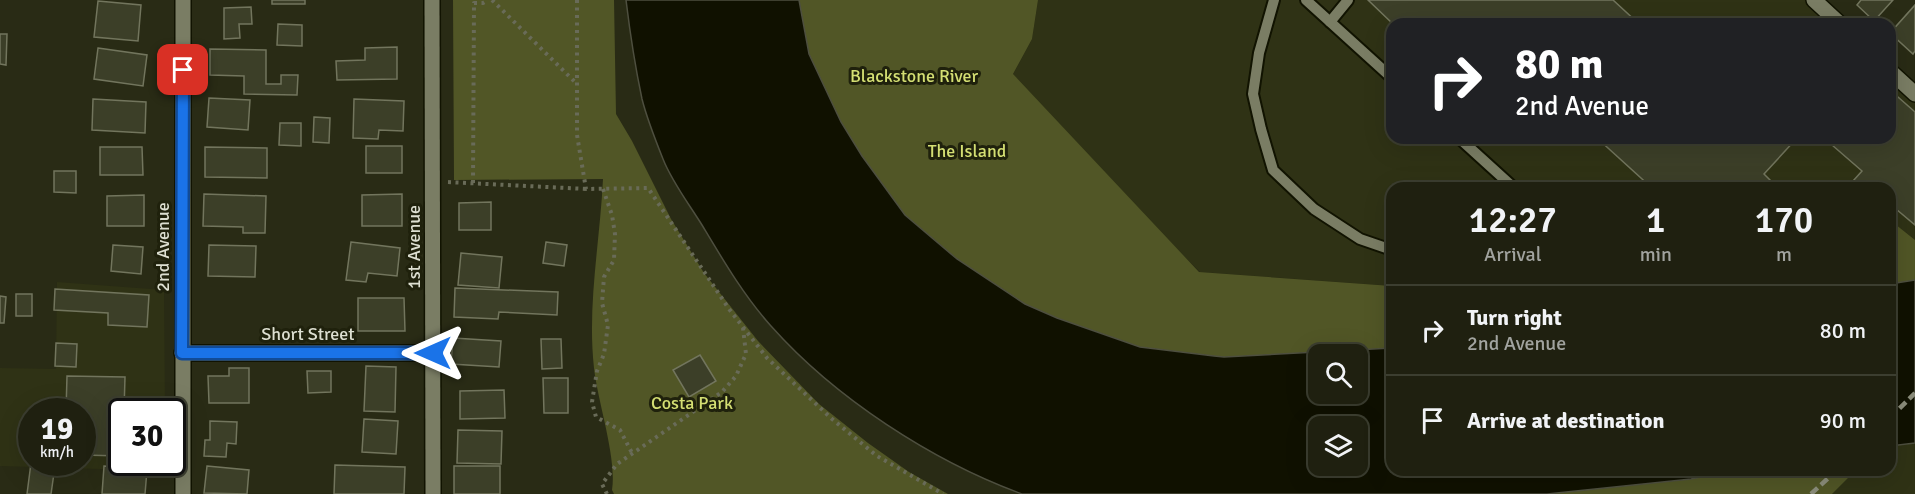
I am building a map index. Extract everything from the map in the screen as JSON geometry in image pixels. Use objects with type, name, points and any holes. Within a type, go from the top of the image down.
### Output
[{"type":"street","name":"2nd Avenue","points":[[183,0],[183,494]]},
{"type":"street","name":"1st Avenue","points":[[432,0],[433,494]]},
{"type":"street","points":[[1820,2],[1835,18]]},
{"type":"street","points":[[1896,77],[1915,94]]},
{"type":"street","name":"Short Street","points":[[182,353],[433,353]]},
{"type":"lane","points":[[1274,0],[1259,53],[1253,94],[1274,170],[1314,209],[1360,239],[1386,248]]},
{"type":"lane","points":[[1306,0],[1386,73]]},
{"type":"lane","points":[[1330,22],[1348,0]]},
{"type":"lane","points":[[1466,144],[1507,182]]},
{"type":"path","points":[[473,183],[474,3],[490,0],[578,84]]},
{"type":"path","points":[[577,0],[578,135],[585,189]]},
{"type":"path","points":[[446,182],[585,189],[648,188],[742,327],[767,358],[877,456],[943,494]]},
{"type":"path","points":[[603,189],[612,215],[615,260],[604,277],[602,303],[608,325],[604,354],[597,371],[592,402],[596,417],[620,430],[632,453]]},
{"type":"path","points":[[607,494],[602,484],[617,464],[723,392],[736,376],[746,354],[742,327]]},
{"type":"shaded area","points":[[626,0],[799,0],[809,54],[841,122],[862,156],[905,215],[957,259],[1025,304],[1057,318],[1140,347],[1224,357],[1308,352],[1308,404],[1368,404],[1368,349],[1386,348],[1386,476],[1706,476],[1547,494],[1022,494],[954,464],[887,425],[855,402],[796,353],[771,326],[734,277],[681,193],[663,159],[642,99]]},
{"type":"shaded area","points":[[1038,0],[1824,0],[1844,18],[1386,18],[1386,144],[1896,144],[1896,69],[1915,88],[1915,240],[1896,225],[1896,182],[1386,182],[1386,286],[1200,272],[1009,82],[1032,39]]},
{"type":"shaded area","points":[[1915,280],[1915,443],[1896,445],[1896,283]]},
{"type":"shaded area","points":[[57,282],[164,290],[165,398],[108,398],[108,469],[96,469],[96,398],[18,398],[18,467],[0,466],[0,368],[56,369]]},
{"type":"shaded area","points":[[1915,443],[1915,494],[1832,494],[1850,476],[1896,476],[1896,445]]},
{"type":"green space","name":"Costa Park","points":[[453,0],[614,0],[616,114],[671,219],[704,273],[758,341],[819,404],[909,472],[948,494],[614,494],[612,462],[596,382],[592,344],[593,297],[603,179],[454,180]]},
{"type":"green space","name":"The Island","points":[[799,0],[1038,0],[1032,39],[1013,74],[1199,272],[1386,286],[1386,348],[1368,349],[1368,344],[1308,344],[1308,352],[1224,357],[1140,347],[1057,318],[1025,304],[957,259],[905,215],[862,156],[841,122],[809,54]]},
{"type":"green space","points":[[1896,225],[1915,240],[1915,280],[1896,283]]},
{"type":"green space","points":[[1706,476],[1850,476],[1832,494],[1547,494]]},
{"type":"building","points":[[272,0],[305,0],[305,4],[272,4]]},
{"type":"building","points":[[1368,0],[1613,0],[1632,18],[1467,18],[1387,18]]},
{"type":"building","points":[[1861,0],[1893,0],[1877,18],[1871,18],[1857,5]]},
{"type":"building","points":[[98,1],[141,5],[138,41],[94,37]]},
{"type":"building","points":[[1915,5],[1915,51],[1913,54],[1896,38],[1896,26]]},
{"type":"building","points":[[251,7],[252,24],[239,24],[240,38],[224,39],[224,8]]},
{"type":"building","points":[[278,24],[302,25],[302,46],[277,45]]},
{"type":"building","points":[[0,34],[7,34],[6,65],[0,64]]},
{"type":"building","points":[[397,47],[397,79],[337,80],[336,61],[365,60],[365,48]]},
{"type":"building","points":[[98,48],[147,55],[143,86],[94,79]]},
{"type":"building","points":[[210,49],[266,50],[266,84],[281,84],[281,75],[298,75],[297,95],[244,94],[244,76],[210,75]]},
{"type":"building","points":[[1896,95],[1915,112],[1915,225],[1896,209],[1896,182],[1854,182],[1862,171],[1831,144],[1896,144]]},
{"type":"building","points":[[209,98],[250,100],[248,130],[207,127]]},
{"type":"building","points":[[93,99],[146,102],[145,133],[92,130]]},
{"type":"building","points":[[354,99],[404,101],[403,131],[379,130],[378,139],[353,138]]},
{"type":"building","points":[[314,117],[330,118],[329,143],[313,142]]},
{"type":"building","points":[[280,123],[301,123],[301,146],[279,145]]},
{"type":"building","points":[[1604,144],[1792,144],[1764,174],[1772,182],[1645,182]]},
{"type":"building","points":[[366,146],[402,146],[402,173],[366,173]]},
{"type":"building","points":[[100,147],[142,147],[143,175],[100,175]]},
{"type":"building","points":[[205,147],[267,148],[267,178],[205,177]]},
{"type":"building","points":[[54,171],[76,171],[76,193],[54,192]]},
{"type":"building","points":[[204,194],[266,196],[265,233],[243,233],[243,227],[203,226]]},
{"type":"building","points":[[402,194],[402,226],[362,226],[362,195]]},
{"type":"building","points":[[144,195],[144,226],[107,226],[107,196]]},
{"type":"building","points":[[491,202],[491,230],[459,230],[459,203]]},
{"type":"building","points":[[351,242],[400,248],[397,276],[368,273],[366,282],[346,280]]},
{"type":"building","points":[[546,242],[567,245],[564,266],[543,263]]},
{"type":"building","points":[[113,245],[143,247],[141,274],[111,271]]},
{"type":"building","points":[[209,245],[256,246],[255,277],[208,276]]},
{"type":"building","points":[[461,253],[502,257],[499,288],[458,285]]},
{"type":"building","points":[[455,288],[558,292],[557,315],[499,312],[498,319],[454,317]]},
{"type":"building","points":[[55,289],[149,295],[147,327],[108,325],[108,313],[54,310]]},
{"type":"building","points":[[16,294],[32,294],[32,316],[16,316]]},
{"type":"building","points":[[0,296],[6,297],[4,323],[0,323]]},
{"type":"building","points":[[358,298],[404,298],[405,331],[358,331]]},
{"type":"building","points":[[453,338],[501,341],[499,367],[451,364]]},
{"type":"building","points":[[541,339],[561,339],[562,368],[542,369]]},
{"type":"building","points":[[56,343],[77,344],[76,367],[55,366]]},
{"type":"building","points":[[700,355],[716,381],[689,397],[673,370]]},
{"type":"building","points":[[366,366],[396,367],[395,412],[364,411]]},
{"type":"building","points":[[229,368],[249,368],[249,403],[209,403],[208,376],[229,376]]},
{"type":"building","points":[[307,371],[331,371],[331,392],[308,393]]},
{"type":"building","points":[[67,376],[125,377],[124,398],[108,398],[108,456],[96,455],[96,398],[66,398]]},
{"type":"building","points":[[543,378],[568,378],[568,413],[544,413]]},
{"type":"building","points":[[504,390],[505,418],[460,419],[460,391]]},
{"type":"building","points":[[364,419],[398,421],[396,454],[362,452]]},
{"type":"building","points":[[210,421],[237,422],[236,444],[227,443],[226,457],[204,456],[205,440],[210,440]]},
{"type":"building","points":[[458,430],[502,431],[501,464],[457,463]]},
{"type":"building","points":[[335,465],[405,467],[404,494],[334,494]]},
{"type":"building","points":[[104,466],[108,466],[108,476],[146,476],[145,494],[102,494]]},
{"type":"building","points":[[207,466],[249,470],[247,494],[204,493]]},
{"type":"building","points":[[454,466],[500,466],[500,494],[454,494]]},
{"type":"building","points":[[29,476],[54,476],[51,494],[27,494]]},
{"type":"railway","points":[[1896,412],[1915,393]]},
{"type":"railway","points":[[1811,494],[1830,476]]},
{"type":"route","points":[[183,70],[182,353],[433,353]]},
{"type":"park label","name":"Blackstone River","points":[[914,76]]}]
